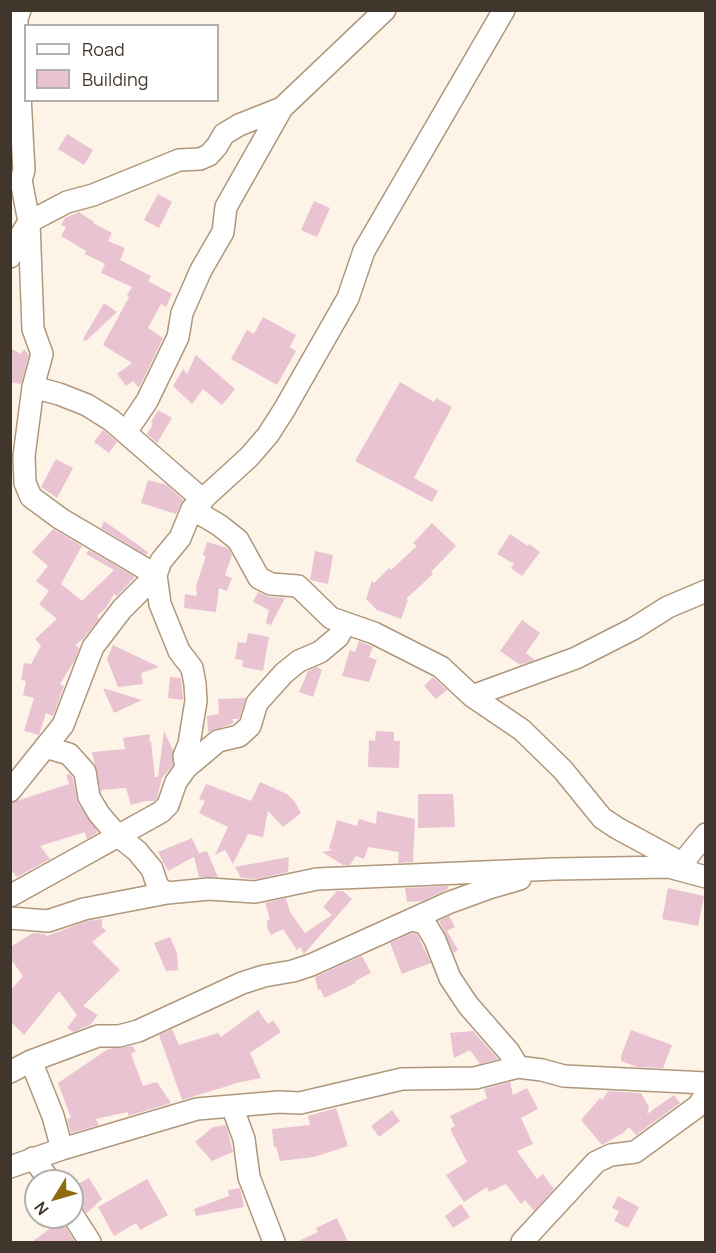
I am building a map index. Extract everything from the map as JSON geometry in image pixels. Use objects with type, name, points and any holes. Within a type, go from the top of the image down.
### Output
[{"type":"street","points":[[20,10],[16,39],[24,170],[16,176],[29,222],[33,329],[42,354],[33,387],[24,456],[18,482],[32,497],[62,519],[156,575]]},
{"type":"street","points":[[126,432],[147,401],[178,337],[182,313],[201,270],[223,232],[226,207],[282,108],[384,10]]},
{"type":"street","points":[[12,785],[63,725],[93,647],[122,609],[156,575],[161,561],[180,538],[197,504],[249,457],[284,411],[348,298],[364,251],[504,10]]},
{"type":"street","points":[[10,257],[29,222],[67,202],[93,195],[179,160],[200,159],[217,146],[224,134],[238,125],[282,108]]},
{"type":"street","points":[[33,387],[87,405],[126,432],[197,504],[238,540],[259,578],[270,584],[298,586],[331,618],[374,633],[441,667],[472,696],[522,729],[563,770],[602,818],[698,872]]},
{"type":"street","points":[[156,575],[160,604],[179,651],[192,668],[195,684],[196,700],[189,744],[184,756],[186,768]]},
{"type":"street","points":[[472,696],[576,658],[633,630],[668,607],[705,591]]},
{"type":"street","points":[[10,896],[161,812],[168,805],[176,782],[186,768],[218,741],[239,736],[250,726],[257,703],[284,673],[299,662],[320,652],[338,637],[345,624]]},
{"type":"street","points":[[45,747],[69,754],[86,772],[89,797],[99,814],[117,835],[137,851],[152,868],[158,886],[167,893]]},
{"type":"street","points":[[698,872],[705,834]]},
{"type":"street","points":[[10,918],[48,921],[84,909],[167,893],[209,888],[255,892],[316,879],[555,869],[669,867],[698,872]]},
{"type":"street","points":[[10,1072],[31,1061],[98,1036],[119,1036],[138,1031],[242,983],[311,965],[448,903],[489,888],[555,869]]},
{"type":"street","points":[[412,920],[425,923],[435,940],[450,978],[468,1005],[509,1052],[518,1067]]},
{"type":"street","points":[[31,1061],[53,1116],[62,1149]]},
{"type":"street","points":[[10,1167],[197,1109],[279,1102],[300,1103],[402,1079],[475,1078],[518,1067],[564,1076],[705,1083]]},
{"type":"street","points":[[522,1242],[596,1162],[611,1155],[635,1152],[698,1106],[705,1094]]},
{"type":"street","points":[[232,1106],[244,1139],[249,1177],[274,1242]]},
{"type":"street","points":[[33,1158],[41,1169]]},
{"type":"street","points":[[82,1229],[90,1242]]},
{"type":"building","points":[[67,134],[93,150],[84,165],[58,149]]},
{"type":"building","points":[[158,194],[172,202],[159,228],[144,220]]},
{"type":"building","points":[[314,201],[330,208],[317,237],[301,230]]},
{"type":"building","points":[[79,212],[112,233],[108,241],[125,248],[120,260],[151,276],[148,281],[172,294],[166,307],[161,304],[148,328],[163,338],[139,388],[133,381],[126,386],[117,374],[132,363],[103,345],[132,287],[101,273],[105,264],[85,254],[86,251],[61,236],[66,227],[61,225],[65,218]]},
{"type":"building","points":[[104,303],[117,312],[86,341],[83,339]]},
{"type":"building","points":[[263,317],[296,335],[290,347],[296,351],[277,385],[231,359],[247,330],[254,334]]},
{"type":"building","points":[[10,348],[21,354],[24,349],[29,355],[21,384],[10,382]]},
{"type":"building","points":[[196,355],[235,389],[222,405],[203,389],[192,404],[173,386],[183,369],[187,374]]},
{"type":"building","points":[[400,382],[434,402],[436,398],[452,407],[414,478],[438,491],[432,502],[355,461]]},
{"type":"building","points":[[158,410],[172,418],[157,443],[147,434]]},
{"type":"building","points":[[103,430],[117,442],[109,453],[94,442]]},
{"type":"building","points":[[56,459],[73,468],[57,498],[41,487]]},
{"type":"building","points":[[148,480],[167,485],[183,500],[176,514],[141,503]]},
{"type":"building","points":[[104,521],[148,552],[146,555],[101,528]]},
{"type":"building","points":[[432,523],[456,546],[431,572],[433,574],[406,599],[408,600],[401,619],[377,610],[366,599],[372,581],[374,583],[389,568],[391,570],[417,546],[413,543]]},
{"type":"building","points":[[53,529],[82,546],[61,584],[82,601],[114,570],[86,554],[89,550],[135,577],[117,596],[114,594],[106,608],[97,616],[99,619],[83,639],[75,645],[79,648],[75,660],[60,684],[64,686],[53,716],[46,713],[39,735],[24,731],[34,698],[23,695],[26,681],[21,680],[24,663],[31,664],[41,646],[35,639],[57,619],[39,604],[49,591],[36,581],[48,566],[32,552]]},
{"type":"building","points":[[510,534],[540,552],[522,576],[511,568],[514,564],[497,554]]},
{"type":"building","points":[[207,542],[228,548],[232,555],[225,575],[232,578],[227,591],[219,588],[216,612],[184,608],[185,594],[197,596],[196,586],[206,556],[203,555]]},
{"type":"building","points":[[315,551],[333,555],[328,584],[310,580]]},
{"type":"building","points":[[258,592],[270,597],[285,598],[271,625],[266,623],[269,610],[253,602]]},
{"type":"building","points":[[522,620],[540,633],[526,653],[535,660],[520,665],[500,651]]},
{"type":"building","points":[[248,633],[269,637],[263,671],[242,667],[243,660],[235,659],[238,642],[246,643]]},
{"type":"building","points":[[359,641],[373,647],[369,657],[377,660],[369,682],[342,676],[350,650],[355,652]]},
{"type":"building","points":[[113,645],[159,667],[141,673],[143,684],[118,687],[107,659]]},
{"type":"building","points":[[317,667],[322,670],[313,697],[299,692],[308,671]]},
{"type":"building","points":[[170,677],[181,678],[183,700],[168,698]]},
{"type":"building","points":[[433,677],[447,690],[436,699],[424,686]]},
{"type":"building","points":[[103,688],[142,700],[114,713]]},
{"type":"building","points":[[246,698],[239,719],[232,719],[234,723],[208,732],[207,716],[219,714],[218,699]]},
{"type":"building","points":[[164,731],[173,750],[173,765],[162,778],[157,798],[154,801],[131,805],[126,788],[102,790],[101,793],[92,752],[125,749],[123,738],[150,734],[149,742],[151,741],[155,777],[158,777]]},
{"type":"building","points":[[376,731],[394,732],[394,741],[400,741],[399,768],[368,767],[369,740],[375,741]]},
{"type":"building","points":[[70,774],[73,778],[78,803],[98,832],[87,839],[85,832],[40,846],[50,859],[17,877],[10,868],[10,803],[69,784],[66,775]]},
{"type":"building","points":[[260,782],[287,794],[301,813],[283,827],[268,811],[263,837],[248,834],[233,864],[225,850],[215,855],[228,827],[199,813],[205,801],[199,799],[206,784],[251,801]]},
{"type":"building","points":[[418,794],[453,794],[455,827],[418,828]]},
{"type":"building","points":[[377,811],[415,819],[413,862],[398,863],[399,852],[368,847],[364,859],[356,856],[350,865],[343,865],[322,852],[333,850],[329,849],[337,820],[357,826],[359,819],[376,824]]},
{"type":"building","points":[[192,838],[199,853],[207,851],[218,877],[199,877],[194,857],[168,871],[158,852]]},
{"type":"building","points":[[289,857],[288,872],[257,879],[241,878],[235,867]]},
{"type":"building","points":[[448,886],[448,889],[422,901],[407,902],[405,888]]},
{"type":"building","points":[[668,888],[704,896],[698,926],[662,919]]},
{"type":"building","points":[[337,891],[343,891],[352,899],[304,954],[300,947],[297,950],[283,929],[271,935],[267,927],[267,921],[270,919],[265,903],[286,898],[290,912],[305,933],[332,915],[323,907]]},
{"type":"building","points":[[449,916],[455,927],[447,931],[458,950],[454,953],[439,921]]},
{"type":"building","points":[[102,919],[102,927],[106,931],[92,942],[120,970],[83,1006],[98,1015],[90,1025],[73,1032],[67,1028],[77,1015],[59,991],[24,1035],[10,1021],[10,991],[23,976],[10,958],[10,947],[33,933],[47,936],[87,921]]},
{"type":"building","points":[[412,933],[417,934],[431,963],[402,974],[390,943]]},
{"type":"building","points":[[170,937],[177,953],[178,970],[166,971],[154,943]]},
{"type":"building","points":[[362,956],[371,973],[324,998],[321,990],[318,990],[315,977]]},
{"type":"building","points":[[258,1010],[268,1024],[273,1020],[281,1032],[250,1053],[261,1078],[182,1100],[159,1035],[172,1029],[179,1045],[218,1033],[221,1037]]},
{"type":"building","points":[[631,1030],[672,1045],[663,1068],[637,1067],[621,1061]]},
{"type":"building","points":[[473,1031],[498,1059],[480,1064],[470,1050],[454,1058],[450,1033]]},
{"type":"building","points":[[132,1046],[136,1051],[131,1054],[143,1086],[157,1082],[171,1103],[128,1116],[128,1112],[96,1119],[99,1125],[71,1133],[67,1119],[71,1118],[58,1083],[108,1049]]},
{"type":"building","points":[[510,1082],[513,1095],[527,1088],[538,1109],[521,1118],[533,1144],[517,1151],[537,1179],[543,1174],[554,1189],[534,1211],[525,1200],[521,1204],[506,1184],[489,1192],[487,1187],[464,1202],[446,1175],[467,1162],[450,1129],[455,1126],[450,1116],[487,1098],[484,1089]]},
{"type":"building","points":[[608,1091],[641,1093],[649,1107],[647,1114],[674,1095],[680,1103],[636,1135],[629,1127],[602,1145],[581,1120]]},
{"type":"building","points":[[336,1108],[348,1146],[314,1157],[280,1161],[276,1146],[274,1148],[272,1129],[310,1125],[308,1116]]},
{"type":"building","points":[[392,1110],[400,1121],[379,1137],[371,1126]]},
{"type":"building","points":[[226,1125],[233,1152],[212,1161],[195,1142],[213,1127]]},
{"type":"building","points":[[89,1178],[102,1199],[87,1213],[84,1210],[84,1181]]},
{"type":"building","points":[[147,1179],[168,1215],[140,1230],[136,1223],[114,1236],[98,1207]]},
{"type":"building","points":[[240,1188],[244,1207],[196,1216],[194,1209],[229,1196],[228,1190]]},
{"type":"building","points":[[618,1196],[639,1207],[628,1228],[614,1221],[619,1211],[612,1208]]},
{"type":"building","points":[[461,1204],[470,1217],[453,1228],[445,1216]]},
{"type":"building","points":[[337,1218],[348,1242],[297,1242],[318,1232],[316,1228]]},
{"type":"building","points":[[49,1229],[67,1229],[75,1242],[32,1242]]}]
